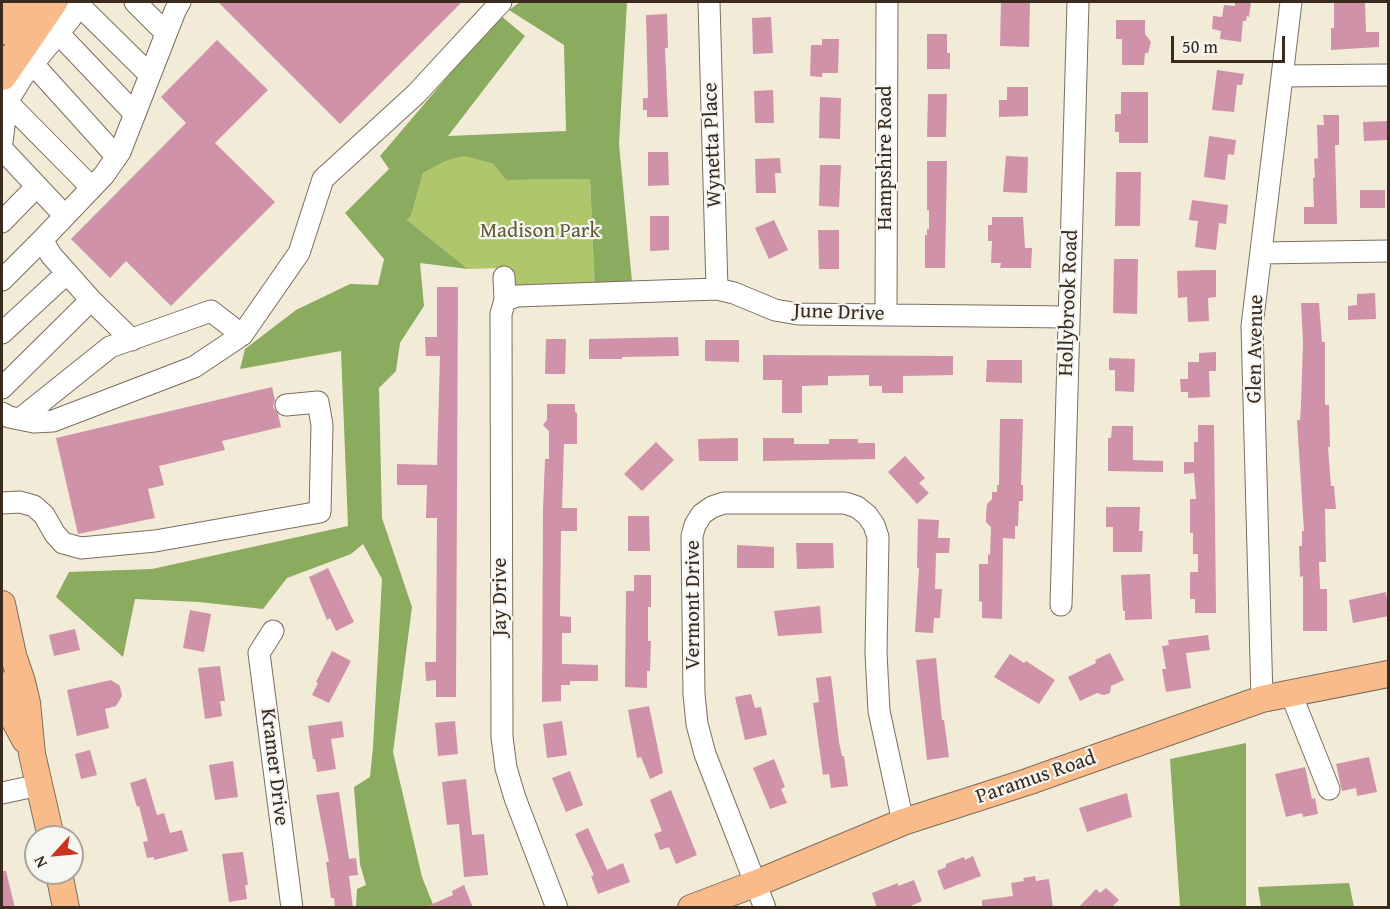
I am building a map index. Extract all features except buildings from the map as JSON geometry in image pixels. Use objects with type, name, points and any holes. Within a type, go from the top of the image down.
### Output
[{"type":"highway","points":[[2,29],[23,2]]},
{"type":"highway","points":[[4,89],[71,3]]},
{"type":"main road","points":[[2,604],[27,703],[32,754],[48,825]]},
{"type":"main road","points":[[2,638],[15,661]]},
{"type":"main road","name":"Paramus Road","points":[[691,908],[903,822],[1027,782],[1262,699],[1389,674]]},
{"type":"main road","points":[[2,686],[8,708],[32,754]]},
{"type":"main road","points":[[61,885],[66,908]]},
{"type":"street","points":[[135,2],[166,33]]},
{"type":"street","points":[[2,279],[104,175],[116,156],[135,114],[174,11],[180,2]]},
{"type":"street","points":[[11,416],[34,422],[53,421],[194,367],[242,335],[299,253],[323,179],[416,94],[501,2]]},
{"type":"street","name":"Wynetta Place","points":[[709,2],[717,290]]},
{"type":"street","name":"Hampshire Road","points":[[886,315],[887,2]]},
{"type":"street","name":"Hollybrook Road","points":[[1061,604],[1078,2]]},
{"type":"street","name":"Glen Avenue","points":[[1262,699],[1252,326],[1291,2]]},
{"type":"street","points":[[4,89],[23,76],[58,33],[71,3],[150,75]]},
{"type":"street","points":[[58,33],[135,114]]},
{"type":"street","points":[[33,64],[116,156]]},
{"type":"street","points":[[1282,76],[1389,75]]},
{"type":"street","points":[[2,142],[4,89]]},
{"type":"street","points":[[4,89],[92,188]]},
{"type":"street","points":[[2,149],[65,216]]},
{"type":"street","points":[[2,222],[37,186]]},
{"type":"street","points":[[42,240],[51,255],[91,300],[132,340]]},
{"type":"street","points":[[1261,253],[1389,251]]},
{"type":"street","points":[[2,333],[67,273]]},
{"type":"street","name":"Jay Drive","points":[[504,278],[505,300],[501,314],[502,737],[506,768],[514,798],[557,908]]},
{"type":"street","name":"June Drive","points":[[505,300],[517,296],[717,290],[734,293],[776,310],[798,314],[1069,317]]},
{"type":"street","points":[[2,388],[91,300]]},
{"type":"street","points":[[11,416],[110,347],[182,320],[211,311],[242,335]]},
{"type":"street","points":[[2,503],[20,502],[34,506],[44,515],[63,543],[81,548],[156,541],[320,512],[322,425],[318,402],[286,405]]},
{"type":"street","name":"Vermont Drive","points":[[757,883],[705,754],[697,724],[694,694],[692,536],[695,525],[702,514],[712,507],[724,503],[844,503],[856,507],[867,515],[874,525],[878,537],[876,653],[879,711],[903,822]]},
{"type":"street","name":"Kramer Drive","points":[[273,631],[259,653],[292,908]]},
{"type":"street","points":[[1290,694],[1329,789]]},
{"type":"street","points":[[2,793],[39,785]]},
{"type":"street","points":[[757,883],[765,908]]},
{"type":"green space","points":[[520,2],[627,2],[619,144],[633,292],[595,293],[590,179],[506,180],[493,164],[464,156],[446,161],[423,173],[411,216],[407,220],[468,269],[420,263],[424,306],[400,343],[396,371],[379,388],[382,518],[412,607],[393,752],[422,877],[434,907],[356,907],[357,889],[366,885],[360,864],[354,787],[370,777],[382,579],[363,544],[351,554],[287,578],[263,609],[199,602],[135,599],[123,657],[56,597],[69,572],[152,569],[348,526],[341,351],[240,369],[245,349],[296,310],[350,284],[378,285],[384,259],[345,213],[389,169],[380,156],[500,15],[525,36],[448,136],[566,131],[564,45],[509,10]]},
{"type":"green space","name":"Madison Park","points":[[464,156],[493,164],[506,180],[590,179],[595,293],[517,296],[503,268],[468,269],[407,220],[411,216],[423,173],[446,161]]},
{"type":"green space","points":[[1246,743],[1246,907],[1180,907],[1170,759]]},
{"type":"green space","points":[[1349,883],[1354,907],[1261,907],[1258,887]]}]
